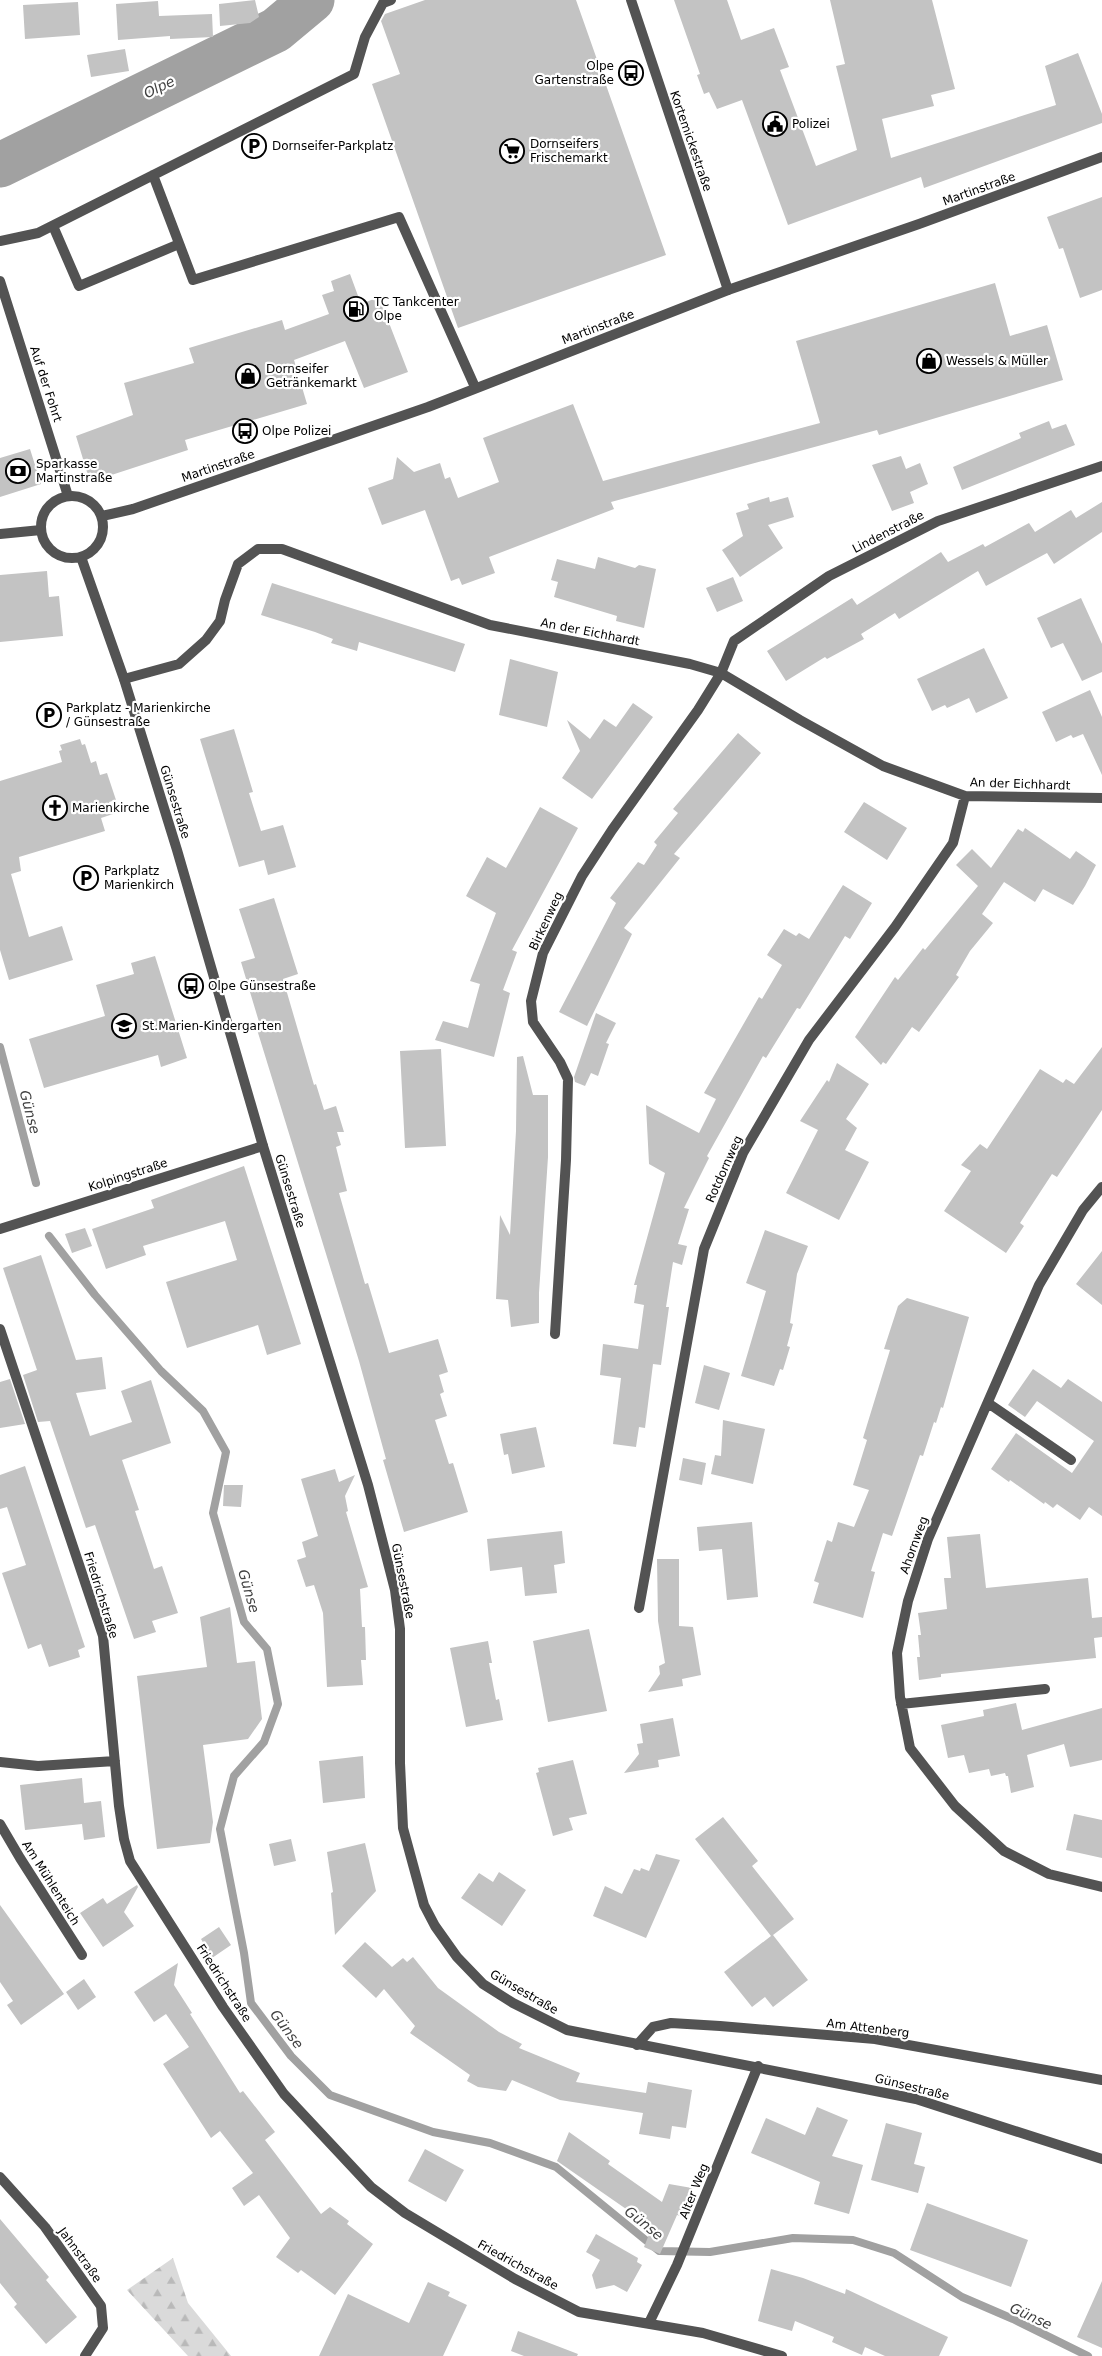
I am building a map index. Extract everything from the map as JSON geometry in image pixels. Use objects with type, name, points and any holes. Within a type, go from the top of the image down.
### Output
[{"type":"street","points":[[0,241],[38,233],[53,226],[354,74],[365,37],[383,3],[391,0]]},
{"type":"street","name":"Kortemickestraße","points":[[631,0],[728,290]]},
{"type":"street","name":"Martinstraße","points":[[102,516],[134,509],[428,406],[728,290],[919,224],[1102,157]]},
{"type":"street","points":[[153,175],[193,280],[399,217],[475,387]]},
{"type":"street","points":[[53,226],[79,286],[179,244]]},
{"type":"street","name":"Auf der Fohrt","points":[[0,280],[68,496]]},
{"type":"street","name":"Lindenstraße","points":[[721,673],[734,640],[829,576],[938,521],[1102,466]]},
{"type":"street","points":[[68,496],[85,498],[98,509],[102,516],[104,524],[100,541],[89,554],[81,557],[63,557],[54,553],[48,547],[41,530],[45,511],[59,498],[68,496]]},
{"type":"street","points":[[0,534],[41,530]]},
{"type":"street","name":"An der Eichhardt","points":[[124,679],[178,664],[206,640],[220,621],[225,600],[238,564],[258,549],[282,549],[490,625],[690,664],[721,673],[883,766],[965,796],[1102,798]]},
{"type":"street","name":"Günsestraße","points":[[81,557],[124,679],[180,859],[263,1146],[368,1485],[395,1590],[400,1630],[400,1763],[403,1828],[424,1905],[435,1926],[457,1957],[483,1984],[513,2003],[567,2030],[637,2045],[758,2066],[916,2099],[1102,2159]]},
{"type":"street","name":"Birkenweg","points":[[555,1334],[566,1160],[568,1079],[560,1062],[533,1022],[531,1001],[535,980],[550,938],[582,876],[612,830],[698,710],[721,673]]},
{"type":"street","name":"Rotdornweg","points":[[639,1608],[704,1249],[743,1153],[810,1040],[894,927],[953,843],[965,796]]},
{"type":"street","name":"Kolpingstraße","points":[[0,1229],[263,1146]]},
{"type":"street","name":"Ahornweg","points":[[1102,1187],[1083,1210],[1039,1285],[928,1539],[908,1602],[897,1653],[901,1704],[910,1748],[955,1806],[1004,1851],[1049,1874],[1102,1887]]},
{"type":"street","name":"Friedrichstraße","points":[[0,1328],[102,1636],[124,1839],[130,1861],[223,2007],[284,2094],[371,2187],[405,2213],[515,2279],[579,2312],[703,2333],[782,2356]]},
{"type":"street","points":[[988,1403],[1070,1460]]},
{"type":"street","points":[[901,1704],[1045,1689]]},
{"type":"street","points":[[0,1762],[38,1766],[115,1762]]},
{"type":"street","name":"Am Mühlenteich","points":[[0,1824],[82,1955]]},
{"type":"street","name":"Am Attenberg","points":[[637,2045],[653,2027],[671,2023],[720,2026],[875,2039],[1102,2080]]},
{"type":"street","name":"Alter Weg","points":[[649,2323],[677,2265],[758,2066]]},
{"type":"street","name":"Jahnstraße","points":[[0,2177],[45,2227],[101,2306],[104,2328],[85,2356]]},
{"type":"green space","points":[[173,2258],[188,2303],[231,2356],[188,2356],[127,2290]]},
{"type":"building","points":[[255,0],[259,17],[250,23],[220,26],[219,4]]},
{"type":"building","name":"Dornseifers Frischemarkt","points":[[425,0],[576,0],[666,255],[458,328],[372,84],[400,74],[381,21],[385,14]]},
{"type":"building","points":[[674,0],[727,0],[741,40],[774,28],[789,67],[780,70],[816,166],[857,150],[836,66],[845,64],[830,0],[932,0],[955,89],[931,95],[934,106],[882,119],[891,158],[1056,105],[1045,66],[1078,53],[1102,114],[1102,123],[924,188],[921,177],[788,225],[742,100],[717,109],[709,92],[704,94],[697,75],[700,74]]},
{"type":"building","points":[[158,1],[159,16],[212,14],[213,37],[170,39],[170,36],[118,40],[116,4]]},
{"type":"building","points":[[78,2],[80,35],[25,39],[23,5]]},
{"type":"building","points":[[125,49],[129,71],[91,77],[87,55]]},
{"type":"building","points":[[1102,197],[1102,290],[1080,298],[1063,248],[1059,249],[1047,217]]},
{"type":"building","points":[[350,274],[361,304],[379,297],[408,372],[364,388],[345,341],[294,360],[307,404],[185,440],[188,450],[90,482],[76,436],[133,415],[124,383],[194,363],[189,348],[282,320],[285,330],[329,314],[322,295],[334,291],[331,281]]},
{"type":"building","points":[[995,283],[1010,336],[1047,325],[1063,380],[879,435],[877,430],[611,502],[614,509],[489,557],[495,573],[462,585],[459,578],[451,581],[425,510],[382,525],[368,488],[393,479],[397,457],[414,472],[440,463],[445,479],[450,477],[458,498],[499,482],[483,438],[573,404],[603,481],[820,423],[796,341]]},
{"type":"building","points":[[1049,421],[1052,429],[1066,424],[1075,445],[962,490],[953,467],[1021,438],[1019,433]]},
{"type":"building","name":"Sparkasse Martinstraße","points":[[30,449],[41,484],[0,497],[0,458]]},
{"type":"building","points":[[901,456],[906,469],[920,463],[928,484],[910,492],[914,503],[892,511],[872,465]]},
{"type":"building","points":[[769,497],[770,502],[788,497],[794,517],[768,525],[783,548],[740,577],[722,550],[743,536],[736,513],[749,509],[747,504]]},
{"type":"building","points":[[1102,502],[1102,532],[1054,564],[1047,553],[986,586],[978,571],[899,619],[895,613],[861,634],[864,639],[827,659],[825,657],[786,681],[767,651],[852,598],[857,605],[941,552],[948,562],[983,544],[985,547],[1029,523],[1035,532],[1071,510],[1076,518]]},
{"type":"building","points":[[598,557],[635,568],[639,565],[656,569],[644,628],[616,621],[617,616],[554,597],[558,582],[551,580],[557,559],[595,569]]},
{"type":"building","points":[[47,571],[49,597],[59,596],[63,636],[0,642],[0,575]]},
{"type":"building","points":[[733,577],[743,601],[717,612],[706,588]]},
{"type":"building","points":[[272,583],[465,644],[455,672],[359,642],[357,651],[331,643],[333,639],[315,632],[261,615]]},
{"type":"building","points":[[1081,598],[1102,644],[1102,672],[1082,681],[1063,643],[1051,648],[1037,618]]},
{"type":"building","points":[[984,648],[1008,698],[976,713],[969,698],[947,708],[945,705],[932,711],[917,679]]},
{"type":"building","points":[[510,659],[558,672],[547,727],[499,715]]},
{"type":"building","points":[[1090,690],[1102,717],[1102,775],[1083,734],[1073,738],[1071,735],[1056,742],[1042,712]]},
{"type":"building","points":[[633,703],[653,717],[592,799],[562,778],[580,751],[567,720],[590,739],[604,719],[616,727]]},
{"type":"building","points":[[234,729],[253,792],[249,793],[261,831],[283,825],[296,867],[268,875],[264,860],[239,867],[200,739]]},
{"type":"building","points":[[738,733],[761,753],[674,854],[680,858],[624,928],[632,934],[587,1026],[559,1012],[616,903],[610,898],[638,862],[644,865],[657,845],[654,842],[678,813],[673,809]]},
{"type":"building","name":"Marienkirche","points":[[80,739],[82,745],[85,744],[91,763],[96,761],[100,775],[107,773],[116,800],[109,802],[113,814],[101,818],[105,831],[19,857],[21,871],[11,874],[29,937],[62,926],[73,960],[9,980],[0,950],[0,781],[62,762],[59,751],[62,750],[60,745]]},
{"type":"building","points":[[864,802],[907,828],[887,860],[844,832]]},
{"type":"building","points":[[540,807],[578,828],[512,950],[517,952],[503,990],[510,993],[494,1057],[435,1040],[443,1021],[468,1028],[480,984],[470,981],[496,913],[466,896],[487,857],[506,868]]},
{"type":"building","points":[[1025,828],[1070,859],[1076,851],[1096,865],[1085,886],[1073,905],[1043,889],[1035,902],[1004,882],[982,914],[993,923],[970,951],[956,975],[959,977],[919,1032],[912,1027],[886,1064],[883,1062],[881,1065],[855,1037],[895,977],[898,980],[923,948],[925,950],[978,886],[956,865],[972,849],[991,868],[1018,829],[1023,832]]},
{"type":"building","points":[[843,885],[872,903],[850,939],[845,936],[800,1009],[797,1008],[766,1058],[763,1056],[707,1156],[709,1158],[684,1208],[689,1209],[678,1244],[687,1246],[682,1265],[673,1262],[666,1307],[669,1307],[661,1365],[653,1364],[645,1428],[639,1427],[636,1447],[613,1444],[621,1378],[600,1375],[603,1344],[638,1349],[644,1305],[634,1303],[637,1285],[634,1285],[665,1173],[649,1164],[646,1105],[699,1133],[716,1099],[704,1093],[759,997],[762,999],[782,965],[767,955],[784,929],[796,936],[799,933],[809,939]]},
{"type":"building","points":[[274,898],[298,974],[283,979],[314,1085],[316,1084],[324,1110],[336,1106],[344,1132],[337,1132],[341,1145],[336,1147],[347,1191],[339,1193],[365,1284],[368,1283],[389,1353],[438,1339],[448,1372],[439,1375],[444,1392],[440,1394],[447,1416],[435,1420],[449,1464],[453,1463],[468,1512],[404,1532],[383,1460],[386,1459],[359,1361],[255,1023],[259,1022],[241,962],[255,958],[239,909]]},
{"type":"building","name":"St.Marien-Kindergarten","points":[[155,956],[187,1058],[161,1067],[158,1055],[44,1088],[29,1039],[105,1016],[96,985],[134,974],[131,963]]},
{"type":"building","points":[[596,1013],[616,1023],[606,1043],[609,1044],[598,1076],[591,1073],[585,1086],[575,1082],[574,1077]]},
{"type":"building","points":[[1102,1047],[1102,1110],[1057,1177],[1052,1174],[1020,1223],[1024,1226],[1006,1253],[944,1211],[971,1171],[961,1165],[980,1144],[987,1149],[1040,1069],[1063,1083],[1066,1079],[1074,1084]]},
{"type":"building","points":[[441,1049],[446,1146],[405,1148],[400,1051]]},
{"type":"building","points":[[523,1056],[533,1095],[548,1095],[548,1157],[539,1293],[539,1323],[511,1327],[508,1300],[496,1299],[500,1215],[510,1235],[516,1131],[517,1057]]},
{"type":"building","points":[[837,1063],[869,1084],[846,1119],[857,1128],[845,1150],[869,1162],[839,1220],[786,1193],[818,1130],[800,1121],[827,1080],[829,1082]]},
{"type":"building","points":[[244,1166],[301,1344],[267,1355],[258,1325],[187,1348],[166,1282],[237,1260],[225,1221],[143,1246],[146,1255],[106,1269],[92,1229],[154,1208],[151,1200]]},
{"type":"building","points":[[85,1228],[92,1246],[72,1253],[65,1234]]},
{"type":"building","points":[[765,1230],[808,1246],[797,1274],[790,1323],[793,1324],[787,1346],[790,1347],[783,1370],[780,1369],[774,1386],[741,1376],[766,1291],[746,1283]]},
{"type":"building","points":[[1102,1251],[1102,1305],[1076,1284]]},
{"type":"building","points":[[41,1255],[76,1360],[102,1357],[106,1389],[76,1393],[90,1436],[132,1422],[121,1391],[151,1380],[171,1443],[122,1460],[139,1510],[135,1511],[154,1569],[162,1566],[178,1613],[152,1621],[156,1632],[134,1639],[95,1525],[86,1528],[50,1421],[38,1422],[23,1375],[37,1370],[3,1268]]},
{"type":"building","points":[[907,1298],[969,1317],[943,1408],[941,1407],[936,1423],[934,1422],[923,1456],[920,1455],[892,1536],[883,1533],[871,1571],[875,1572],[863,1618],[813,1603],[819,1583],[814,1581],[827,1540],[832,1542],[838,1522],[854,1527],[869,1490],[853,1485],[867,1440],[863,1438],[890,1350],[884,1349],[898,1306]]},
{"type":"building","points":[[704,1365],[730,1373],[719,1410],[695,1403]]},
{"type":"building","points":[[1033,1369],[1061,1388],[1068,1379],[1102,1402],[1102,1516],[1089,1507],[1080,1520],[1057,1504],[1053,1508],[1045,1502],[1044,1504],[991,1469],[1016,1433],[1072,1473],[1094,1441],[1037,1401],[1025,1417],[1008,1405]]},
{"type":"building","points":[[10,1379],[25,1424],[0,1428],[0,1382]]},
{"type":"building","points":[[723,1420],[765,1429],[753,1484],[711,1474],[715,1455],[721,1456]]},
{"type":"building","points":[[536,1427],[545,1467],[512,1474],[508,1454],[504,1455],[500,1434]]},
{"type":"building","points":[[683,1458],[706,1463],[702,1485],[679,1480]]},
{"type":"building","points":[[25,1466],[85,1647],[78,1650],[80,1657],[49,1667],[41,1644],[28,1649],[2,1573],[26,1565],[7,1507],[0,1509],[0,1475]]},
{"type":"building","points":[[335,1469],[339,1482],[355,1475],[345,1496],[348,1511],[346,1512],[368,1587],[360,1589],[362,1627],[365,1627],[366,1660],[361,1660],[363,1685],[327,1687],[323,1613],[314,1585],[306,1587],[297,1560],[306,1557],[302,1542],[318,1536],[301,1479]]},
{"type":"building","points":[[224,1485],[243,1485],[241,1507],[223,1506]]},
{"type":"building","points":[[752,1522],[758,1597],[727,1600],[722,1549],[699,1551],[697,1527]]},
{"type":"building","points":[[562,1531],[565,1563],[554,1565],[557,1593],[525,1596],[522,1567],[490,1571],[487,1539]]},
{"type":"building","points":[[980,1534],[986,1588],[1088,1578],[1092,1618],[1102,1617],[1102,1637],[1094,1638],[1096,1658],[941,1674],[941,1677],[919,1680],[917,1657],[920,1657],[918,1635],[921,1635],[918,1613],[947,1609],[944,1578],[951,1578],[947,1537]]},
{"type":"building","points":[[657,1559],[679,1559],[679,1626],[693,1627],[701,1675],[682,1679],[683,1686],[648,1692],[660,1674],[659,1666],[665,1663],[658,1621]]},
{"type":"building","points":[[230,1607],[237,1663],[255,1661],[262,1719],[248,1739],[203,1745],[213,1822],[210,1843],[157,1849],[137,1676],[207,1667],[200,1617]]},
{"type":"building","points":[[589,1629],[607,1711],[548,1722],[533,1641]]},
{"type":"building","points":[[488,1641],[492,1663],[489,1663],[496,1700],[499,1699],[503,1720],[466,1727],[450,1648]]},
{"type":"building","points":[[1016,1703],[1022,1730],[1102,1708],[1102,1760],[1070,1767],[1064,1744],[1027,1755],[1034,1787],[1011,1793],[1008,1776],[1005,1773],[991,1776],[989,1769],[969,1773],[964,1755],[948,1758],[941,1725],[984,1716],[983,1710]]},
{"type":"building","points":[[673,1718],[680,1756],[658,1760],[659,1767],[624,1773],[639,1754],[637,1744],[643,1743],[640,1724]]},
{"type":"building","points":[[363,1756],[365,1798],[323,1803],[319,1761]]},
{"type":"building","points":[[573,1760],[587,1814],[569,1818],[573,1830],[553,1836],[536,1773],[539,1772],[538,1768]]},
{"type":"building","points":[[82,1778],[84,1803],[101,1801],[105,1837],[84,1840],[82,1824],[25,1830],[20,1785]]},
{"type":"building","points":[[1074,1814],[1102,1820],[1102,1858],[1066,1850]]},
{"type":"building","points":[[723,1817],[758,1861],[752,1866],[794,1919],[773,1935],[808,1980],[773,2007],[765,1997],[752,2007],[724,1972],[771,1936],[695,1839]]},
{"type":"building","points":[[291,1839],[296,1861],[274,1866],[269,1844]]},
{"type":"building","points":[[365,1843],[376,1891],[335,1935],[331,1893],[333,1892],[327,1852]]},
{"type":"building","points":[[656,1854],[680,1860],[646,1938],[593,1916],[605,1886],[622,1894],[634,1869],[640,1871],[641,1868],[649,1871]]},
{"type":"building","points":[[499,1872],[526,1890],[502,1926],[461,1898],[479,1873],[493,1882]]},
{"type":"building","points":[[137,1885],[138,1887],[124,1912],[134,1926],[103,1947],[80,1913],[103,1898],[107,1904]]},
{"type":"building","points":[[0,1905],[64,1994],[21,2025],[7,2005],[13,2001],[0,1982]]},
{"type":"building","points":[[219,1927],[231,1945],[212,1958],[201,1939]]},
{"type":"building","points":[[365,1942],[392,1967],[403,1958],[407,1962],[413,1957],[438,1988],[499,2032],[522,2044],[519,2048],[580,2073],[576,2082],[646,2093],[648,2082],[692,2090],[686,2128],[672,2126],[670,2139],[639,2134],[643,2113],[560,2100],[512,2080],[506,2091],[478,2087],[467,2081],[470,2075],[410,2033],[415,2026],[384,1989],[376,1998],[342,1966]]},
{"type":"building","points":[[178,1963],[174,1985],[240,2093],[243,2091],[275,2132],[265,2140],[321,2214],[330,2207],[349,2221],[347,2224],[373,2244],[335,2295],[301,2270],[298,2273],[276,2257],[290,2238],[259,2195],[244,2206],[232,2188],[253,2173],[220,2131],[211,2138],[163,2064],[189,2047],[166,2014],[154,2022],[134,1992]]},
{"type":"building","points":[[84,1979],[96,1997],[78,2010],[66,1992]]},
{"type":"building","points":[[817,2107],[848,2120],[832,2156],[863,2165],[849,2214],[814,2204],[820,2182],[751,2153],[766,2118],[805,2135]]},
{"type":"building","points":[[886,2123],[922,2133],[914,2164],[925,2167],[918,2193],[871,2180]]},
{"type":"building","points":[[569,2132],[610,2161],[608,2164],[662,2202],[669,2184],[692,2188],[680,2216],[677,2215],[660,2254],[644,2247],[652,2227],[557,2161]]},
{"type":"building","points":[[425,2149],[464,2170],[446,2202],[408,2181]]},
{"type":"building","points":[[927,2203],[1028,2240],[1011,2287],[910,2250]]},
{"type":"building","points":[[0,2219],[49,2277],[46,2280],[77,2317],[46,2344],[14,2307],[17,2304],[0,2283]]},
{"type":"building","points":[[596,2234],[638,2258],[637,2262],[642,2265],[627,2292],[614,2285],[596,2289],[592,2275],[600,2260],[586,2252]]},
{"type":"building","points":[[771,2269],[803,2278],[845,2294],[846,2289],[948,2337],[939,2356],[885,2356],[865,2347],[862,2355],[832,2342],[834,2337],[795,2321],[792,2331],[758,2321]]},
{"type":"building","points":[[1102,2281],[1102,2348],[1077,2337]]},
{"type":"building","points":[[428,2282],[450,2292],[448,2296],[467,2305],[443,2356],[319,2356],[348,2294],[409,2323]]},
{"type":"building","points":[[518,2331],[578,2354],[577,2356],[524,2356],[511,2351]]},
{"type":"waterway","name":"Olpe","points":[[0,165],[276,30],[312,0]]},
{"type":"waterway","name":"Günse","points":[[0,1047],[36,1183]]},
{"type":"waterway","name":"Günse","points":[[49,1236],[95,1295],[161,1371],[203,1411],[226,1452],[213,1513],[244,1622],[267,1649],[278,1704],[264,1742],[234,1776],[220,1829],[244,1953],[251,2003],[291,2056],[330,2095],[433,2132],[490,2143],[556,2167],[659,2251],[710,2252],[793,2238],[853,2240],[894,2253],[962,2297],[1013,2319],[1088,2356]]},
{"type":"place","name":"Olpe Gartenstraße","points":[[631,73]]},
{"type":"place","name":"Polizei","points":[[775,124]]},
{"type":"place","name":"Dornseifer-Parkplatz","points":[[254,146]]},
{"type":"place","name":"Dornseifers Frischemarkt","points":[[512,151]]},
{"type":"place","name":"TC Tankcenter Olpe","points":[[356,309]]},
{"type":"place","name":"Wessels & Müller","points":[[929,361]]},
{"type":"place","name":"Dornseifer Getränkemarkt","points":[[248,376]]},
{"type":"place","name":"Olpe Polizei","points":[[245,431]]},
{"type":"place","name":"Sparkasse Martinstraße","points":[[18,471]]},
{"type":"place","name":"Parkplatz - Marienkirche / Günsestraße","points":[[49,715]]},
{"type":"place","name":"Marienkirche","points":[[55,808]]},
{"type":"place","name":"Parkplatz Marienkirch","points":[[86,878]]},
{"type":"place","name":"Olpe Günsestraße","points":[[191,986]]},
{"type":"place","name":"St.Marien-Kindergarten","points":[[124,1026]]}]
